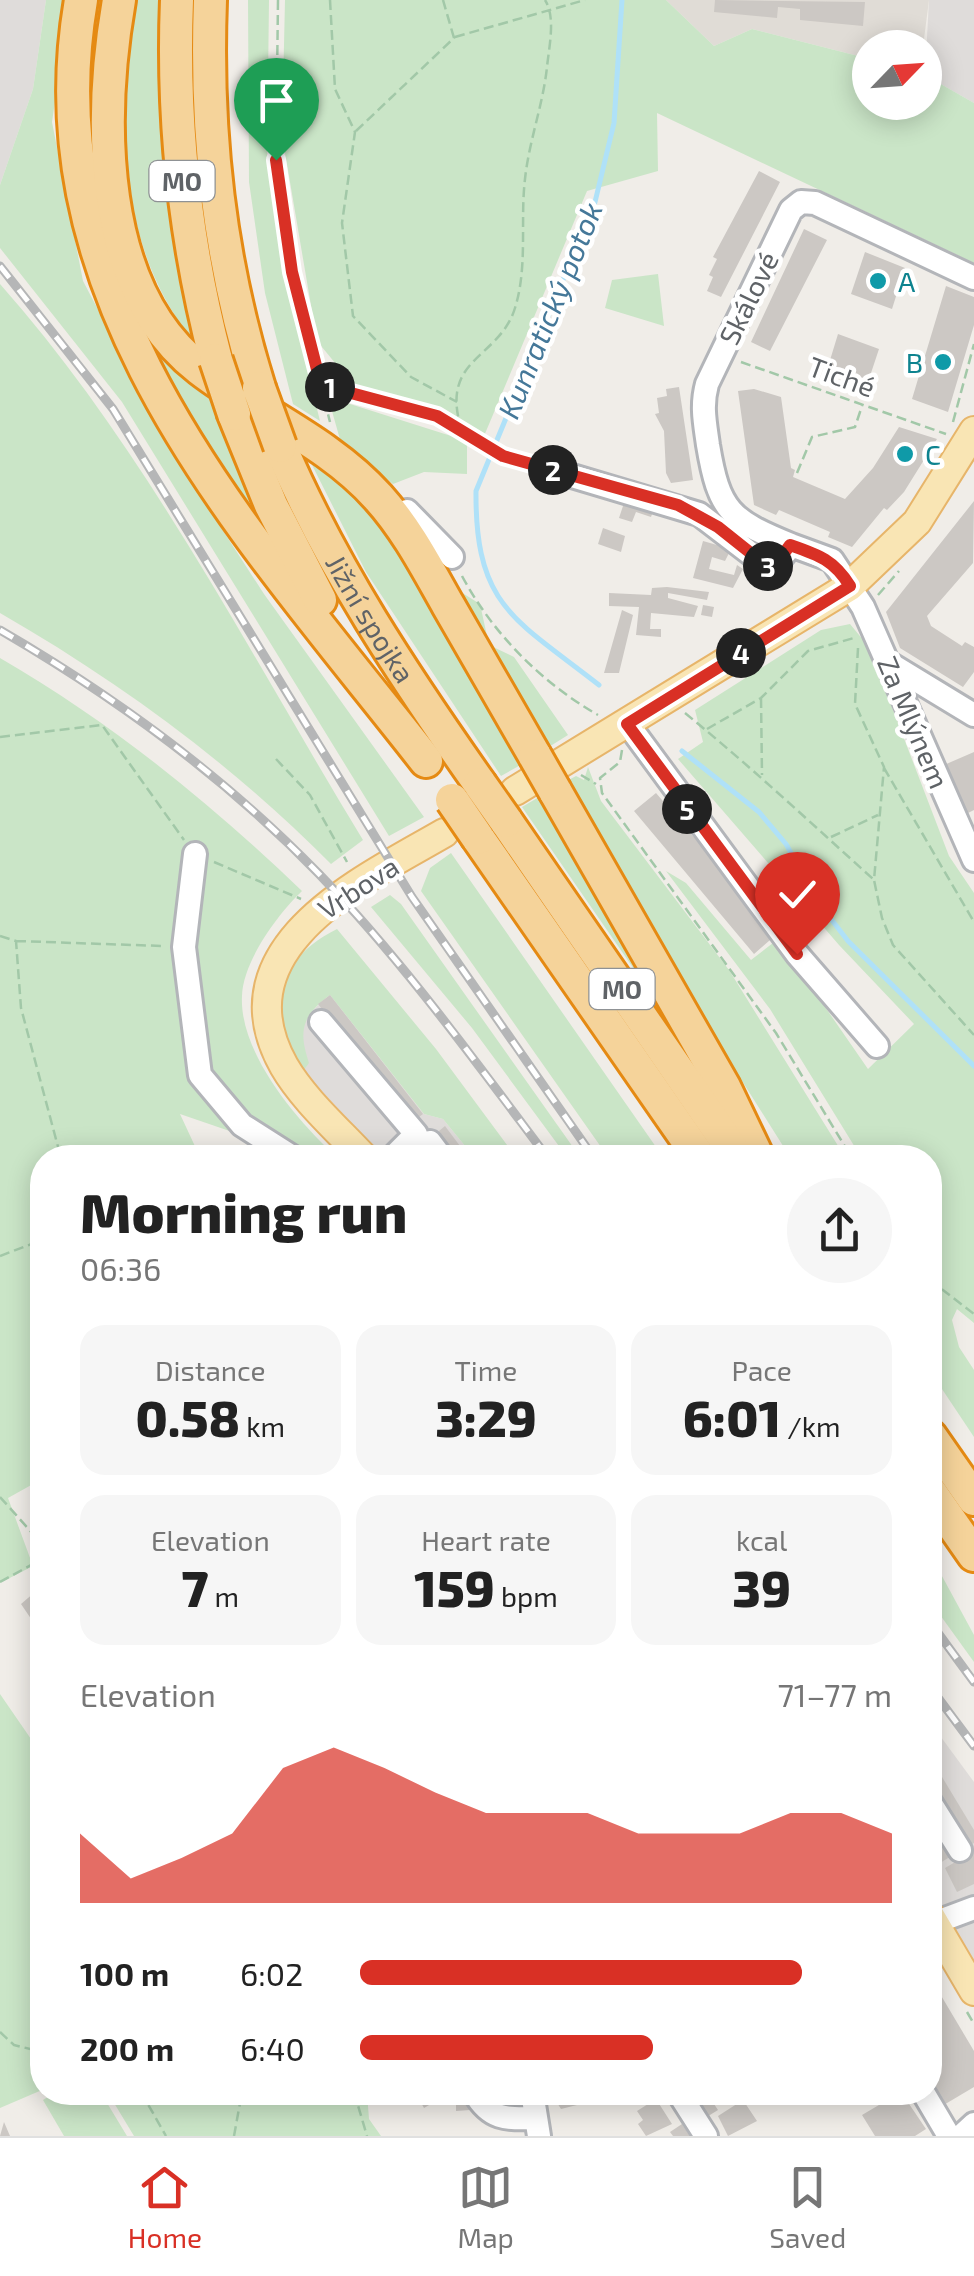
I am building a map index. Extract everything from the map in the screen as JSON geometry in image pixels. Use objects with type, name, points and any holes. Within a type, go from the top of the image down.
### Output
[{"type":"highway","points":[[81,0],[71,86],[73,154],[92,243],[123,325],[201,466],[426,762]]},
{"type":"highway","points":[[119,0],[108,82],[109,167],[126,250],[150,308],[174,344],[201,370],[337,460],[378,497],[417,550],[535,756],[565,781],[752,1145]]},
{"type":"highway","name":"Jižní spojka","points":[[178,0],[175,76],[181,178],[195,273],[216,360],[271,505],[310,583],[426,762],[500,816],[729,1145]]},
{"type":"highway","name":"Jižní spojka","points":[[210,0],[207,75],[216,203],[230,284],[259,388],[280,446],[353,593],[466,792]]},
{"type":"highway","name":"Jižní spojka","points":[[500,816],[692,1145]]},
{"type":"highway","points":[[942,1453],[974,1499]]},
{"type":"highway","points":[[942,1509],[974,1556]]},
{"type":"main road","points":[[500,816],[617,729],[850,586],[917,522],[968,433]]},
{"type":"main road","name":"Vrbova","points":[[353,1145],[284,1067],[270,1026],[271,986],[295,932],[314,912],[444,833]]},
{"type":"main road","points":[[942,1937],[974,1990]]},
{"type":"street","name":"Skálové","points":[[790,545],[732,515],[716,491],[702,408],[721,355],[792,210],[800,202],[815,203],[912,251],[935,272],[974,278]]},
{"type":"street","points":[[338,443],[381,478],[423,533],[452,557]]},
{"type":"street","points":[[552,470],[699,514],[772,570],[790,545],[832,560],[850,586]]},
{"type":"street","name":"Za Mlýnem","points":[[850,586],[890,664],[974,860]]},
{"type":"street","points":[[890,664],[974,715]]},
{"type":"street","points":[[617,729],[797,954],[877,1046]]},
{"type":"street","points":[[195,854],[184,947],[200,1076],[242,1125],[274,1145]]},
{"type":"street","points":[[322,1022],[416,1134],[405,1145]]},
{"type":"street","points":[[942,1821],[960,1850]]},
{"type":"street","points":[[942,1917],[974,1908]]},
{"type":"street","points":[[481,2105],[499,2120],[538,2127]]},
{"type":"street","points":[[686,2105],[706,2136]]},
{"type":"street","points":[[931,2105],[949,2136]]},
{"type":"street","points":[[960,2136],[974,2124]]},
{"type":"path","points":[[278,0],[276,160],[292,272],[338,443]]},
{"type":"path","points":[[330,0],[336,89],[355,132],[342,223],[353,316],[411,377],[457,402]]},
{"type":"path","points":[[443,0],[454,38]]},
{"type":"path","points":[[462,431],[457,402],[468,363],[504,329],[521,284],[524,180],[542,106],[551,9],[545,0]]},
{"type":"path","points":[[355,132],[454,38],[586,0]]},
{"type":"path","name":"Tiché","points":[[721,355],[863,405],[968,433]]},
{"type":"path","points":[[321,385],[437,416],[503,456],[552,470]]},
{"type":"path","points":[[798,473],[812,437],[856,427],[863,405]]},
{"type":"path","points":[[452,557],[474,598],[516,653],[572,700],[617,729],[622,758],[600,778],[598,785]]},
{"type":"path","points":[[706,730],[761,698],[808,651],[860,638],[855,704],[884,767],[974,922]]},
{"type":"path","points":[[761,698],[762,776]]},
{"type":"path","points":[[681,710],[762,776],[788,806],[874,880]]},
{"type":"path","points":[[0,737],[102,726],[195,854],[301,898]]},
{"type":"path","points":[[276,759],[310,795],[348,863]]},
{"type":"path","points":[[884,767],[874,880],[893,945],[974,1035]]},
{"type":"path","points":[[565,781],[598,785],[767,1019],[844,1145]]},
{"type":"path","points":[[828,838],[879,814]]},
{"type":"path","points":[[0,936],[16,941],[184,947]]},
{"type":"path","points":[[16,941],[21,1008],[58,1145]]},
{"type":"path","points":[[0,1256],[30,1245]]},
{"type":"path","points":[[942,1289],[974,1314]]},
{"type":"path","points":[[0,1497],[30,1531]]},
{"type":"path","points":[[0,1582],[30,1566]]},
{"type":"path","points":[[0,2032],[14,2045],[30,2049]]},
{"type":"path","points":[[148,2105],[166,2136]]},
{"type":"path","points":[[234,2136],[240,2105]]},
{"type":"path","points":[[358,2105],[367,2136]]},
{"type":"shaded area","points":[[0,0],[46,0],[33,89],[0,185]]},
{"type":"shaded area","points":[[666,0],[929,0],[925,30],[852,30],[852,54],[752,29],[714,46]]},
{"type":"shaded area","points":[[929,0],[974,0],[974,103],[942,85],[942,30],[927,30]]},
{"type":"shaded area","points":[[330,995],[424,1114],[443,1119],[464,1145],[372,1145],[303,1071],[300,1035],[308,1014]]},
{"type":"shaded area","points":[[942,1738],[974,1782],[974,1969],[942,1913]]},
{"type":"green space","points":[[46,0],[70,0],[52,122],[83,281],[176,458],[264,594],[424,817],[389,836],[122,402],[0,248],[0,185],[33,89]]},
{"type":"green space","points":[[91,0],[108,0],[101,43],[156,346],[216,406],[262,527],[171,395],[94,211],[85,45]]},
{"type":"green space","points":[[135,0],[163,0],[192,340],[167,302],[148,262],[128,177],[126,89]]},
{"type":"green space","points":[[248,0],[269,0],[267,163],[288,292],[320,421],[293,404],[265,293],[249,182]]},
{"type":"green space","points":[[285,0],[666,0],[714,46],[752,29],[852,54],[852,120],[942,120],[942,85],[974,103],[974,263],[657,113],[658,171],[587,191],[484,436],[412,402],[354,386],[317,341],[282,135]]},
{"type":"green space","points":[[658,274],[664,326],[605,308],[612,280]]},
{"type":"green space","points":[[0,284],[53,348],[149,483],[363,840],[331,864],[255,793],[174,727],[89,667],[0,613]]},
{"type":"green space","points":[[328,397],[467,441],[467,474],[424,472],[393,484],[341,443]]},
{"type":"green space","points":[[258,429],[418,722],[331,591],[295,524]]},
{"type":"green space","points":[[308,457],[353,491],[387,525],[526,762],[501,776],[366,572]]},
{"type":"green space","points":[[456,589],[480,604],[489,645],[514,657],[568,735],[544,750]]},
{"type":"green space","points":[[850,624],[869,647],[949,856],[974,893],[974,1323],[957,1309],[952,1320],[959,1347],[974,1370],[974,1437],[942,1389],[942,1145],[854,1145],[770,1009],[666,871],[686,883],[751,960],[778,939],[868,1069],[914,1024],[839,945],[678,759],[703,742],[695,710],[821,630]]},
{"type":"green space","points":[[0,658],[81,709],[158,765],[302,891],[255,953],[242,996],[244,1018],[260,1063],[289,1106],[325,1145],[261,1145],[180,1114],[194,1145],[30,1145],[30,1486],[8,1498],[30,1568],[0,1583]]},
{"type":"green space","points":[[588,767],[601,801],[729,970],[838,1145],[782,1145],[662,954],[563,783],[576,776],[584,780]]},
{"type":"green space","points":[[544,794],[698,1062],[697,1068],[673,1033],[676,1030],[522,807]]},
{"type":"green space","points":[[451,853],[655,1145],[600,1145],[421,891],[430,868]]},
{"type":"green space","points":[[390,895],[401,904],[572,1145],[558,1145],[472,1028],[371,907]]},
{"type":"green space","points":[[337,929],[436,1049],[507,1145],[464,1145],[443,1119],[424,1114],[330,995],[313,1010],[305,1024],[309,1063],[303,1071],[284,1029],[282,990],[299,957]]},
{"type":"green space","points":[[942,1576],[974,1635],[974,1662],[942,1618]]},
{"type":"green space","points":[[0,1694],[30,1738],[30,2095],[0,2108]]},
{"type":"green space","points":[[46,2105],[108,2105],[127,2136],[64,2136]]},
{"type":"green space","points":[[115,2105],[368,2105],[369,2119],[381,2136],[134,2136]]},
{"type":"building","points":[[715,0],[865,2],[863,26],[800,20],[800,9],[778,7],[777,18],[714,12]]},
{"type":"building","points":[[759,171],[780,182],[721,297],[707,291],[717,259],[713,257]]},
{"type":"building","points":[[804,229],[827,240],[770,351],[751,342]]},
{"type":"building","name":"A","points":[[865,252],[905,268],[892,309],[851,294]]},
{"type":"building","name":"B","points":[[946,286],[974,297],[974,325],[948,412],[912,399]]},
{"type":"building","name":"A","points":[[838,334],[879,349],[867,385],[827,370]]},
{"type":"building","points":[[679,387],[693,480],[671,483],[666,473],[664,431],[655,414],[659,413],[657,398],[667,396],[666,389]]},
{"type":"building","name":"C","points":[[754,389],[781,397],[791,468],[795,470],[793,477],[845,499],[873,468],[899,427],[937,439],[904,492],[887,510],[884,508],[852,547],[828,537],[830,532],[779,510],[776,515],[754,505],[738,391]]},
{"type":"building","points":[[538,474],[549,482],[545,488],[533,480]]},
{"type":"building","points":[[627,494],[656,503],[651,517],[636,512],[632,522],[619,518]]},
{"type":"building","points":[[974,501],[973,563],[927,616],[931,626],[962,646],[965,642],[974,647],[974,672],[963,687],[900,648],[886,612]]},
{"type":"building","points":[[603,528],[625,536],[621,552],[598,544]]},
{"type":"building","points":[[703,541],[731,549],[725,561],[712,557],[709,569],[734,575],[737,565],[743,569],[733,588],[693,578]]},
{"type":"building","points":[[652,588],[709,592],[707,600],[668,593],[668,598],[698,606],[694,617],[651,613],[650,629],[661,629],[661,637],[636,635],[639,607],[609,606],[609,593],[651,595]]},
{"type":"building","points":[[703,605],[714,607],[712,617],[701,615]]},
{"type":"building","points":[[622,610],[633,615],[619,673],[604,673]]},
{"type":"building","points":[[974,752],[974,810],[966,814],[944,765]]},
{"type":"building","points":[[656,793],[777,934],[754,954],[634,811]]},
{"type":"building","points":[[330,995],[423,1114],[411,1123],[318,1004]]},
{"type":"building","points":[[445,1126],[459,1145],[440,1145],[433,1136]]},
{"type":"building","points":[[30,1596],[30,1617],[21,1604]]},
{"type":"building","points":[[942,1777],[974,1830],[974,1843],[966,1847],[942,1807]]},
{"type":"building","points":[[942,1837],[953,1855],[942,1862]]},
{"type":"building","points":[[974,1851],[974,1884],[957,1892],[945,1868]]},
{"type":"building","points":[[942,1997],[974,2051],[974,2087],[942,2106]]},
{"type":"building","points":[[456,2105],[470,2105],[470,2110],[456,2111]]},
{"type":"building","points":[[646,2105],[660,2105],[672,2124],[646,2136],[638,2124],[643,2120],[637,2111]]},
{"type":"building","points":[[696,2105],[715,2105],[718,2110],[705,2118]]},
{"type":"building","points":[[735,2105],[746,2105],[757,2121],[728,2136],[718,2116]]},
{"type":"building","points":[[879,2105],[910,2105],[926,2129],[915,2136],[875,2136],[862,2115]]},
{"type":"building","points":[[4,2122],[10,2136],[0,2136]]},
{"type":"building","points":[[682,2124],[690,2136],[673,2136],[670,2132]]},
{"type":"waterway","name":"Kunratický potok","points":[[599,685],[523,625],[492,586],[483,561],[476,491],[595,202],[614,123],[622,0]]},
{"type":"waterway","name":"Kunratický potok","points":[[682,751],[759,812],[786,844],[821,906],[848,941],[974,1066]]},
{"type":"railway","points":[[0,266],[113,409],[412,897],[585,1145]]},
{"type":"railway","points":[[0,630],[86,683],[168,741],[283,838],[350,907],[409,977],[538,1145]]},
{"type":"railway","points":[[942,1638],[974,1682]]},
{"type":"railway","points":[[942,1703],[974,1746]]},
{"type":"place","name":"A","points":[[878,281]]},
{"type":"place","name":"B","points":[[943,362]]},
{"type":"place","name":"C","points":[[905,454]]},
{"type":"route","points":[[276,160],[292,272],[321,385],[437,416],[503,456],[678,505],[718,527],[772,570],[790,545],[832,560],[841,572],[850,586],[627,724],[797,954]]}]
